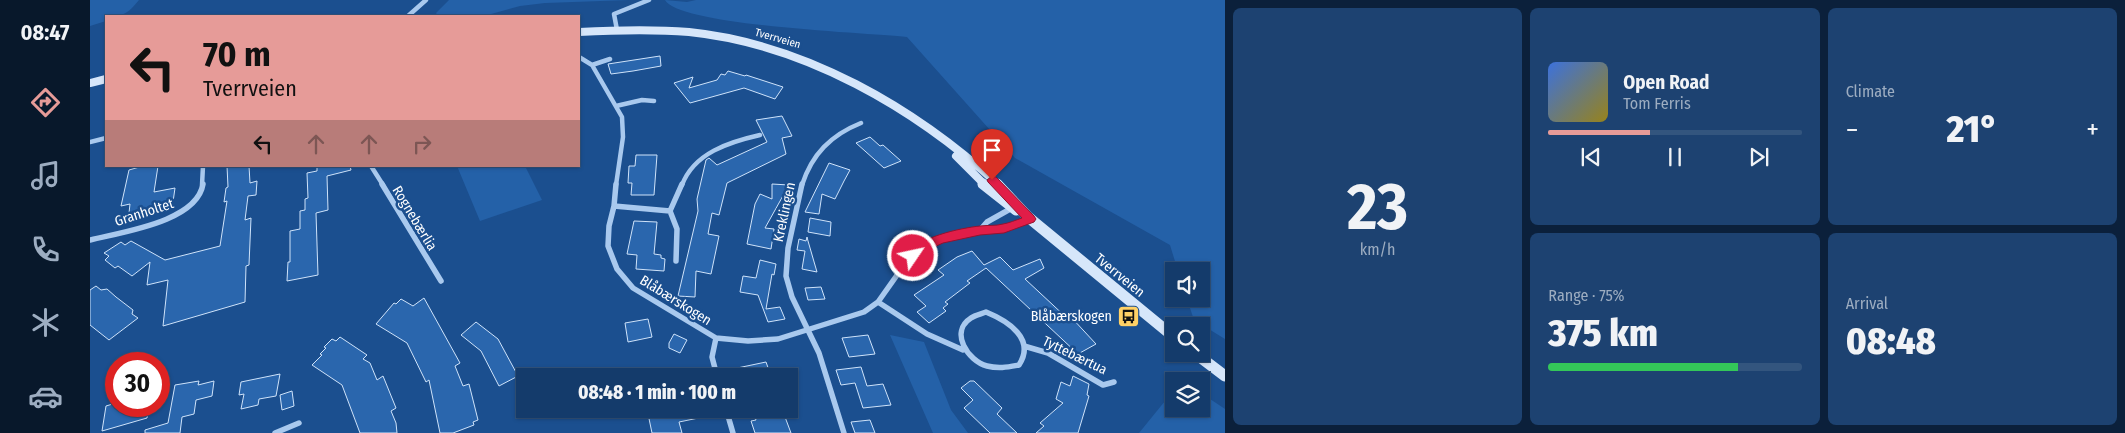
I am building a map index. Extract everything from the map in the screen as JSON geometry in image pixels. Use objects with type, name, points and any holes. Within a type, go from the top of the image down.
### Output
[{"type":"main road","name":"Tverrveien","points":[[580,32],[654,30],[704,35],[768,48],[830,71],[877,95],[913,118],[947,144],[973,174],[1015,206],[1165,330]]},
{"type":"main road","points":[[90,83],[105,79]]},
{"type":"main road","points":[[1207,362],[1225,376]]},
{"type":"street","points":[[409,15],[426,0]]},
{"type":"street","points":[[617,30],[614,17],[616,12],[649,0]]},
{"type":"street","name":"Blåbærskogen","points":[[580,58],[592,65],[622,117],[623,137],[614,206],[609,226],[608,246],[616,269],[633,288],[716,338],[748,341],[778,339],[808,328],[864,312],[878,302],[907,261],[919,251],[940,239],[980,230],[1004,229],[1028,217]]},
{"type":"street","points":[[592,65],[610,58]]},
{"type":"street","points":[[616,106],[642,100],[654,101]]},
{"type":"street","name":"Kreklingen","points":[[844,433],[808,328],[789,292],[785,275],[798,195],[805,173],[834,134],[844,128],[861,123]]},
{"type":"street","points":[[670,211],[680,194],[689,170],[699,160],[741,139],[760,135]]},
{"type":"street","points":[[90,142],[105,138]]},
{"type":"street","name":"Granholtet","points":[[90,240],[151,224],[176,216],[188,209],[199,199],[203,187],[203,167]]},
{"type":"street","name":"Rognebærlia","points":[[372,167],[441,281]]},
{"type":"street","points":[[614,206],[670,211],[675,218],[677,230],[676,260]]},
{"type":"street","name":"Blåbærskogen","points":[[980,230],[987,222],[1015,206]]},
{"type":"street","name":"Tyttebærtua","points":[[878,302],[927,334],[964,350],[974,359],[991,368],[1006,370],[1019,365],[1025,354],[1024,342],[1012,327],[999,317],[986,312],[974,314],[967,320],[961,336],[964,350]]},
{"type":"street","points":[[715,368],[712,357],[716,338]]},
{"type":"street","name":"Tyttebærtua","points":[[1024,346],[1048,353],[1103,385],[1114,382]]},
{"type":"street","points":[[729,418],[733,433]]},
{"type":"street","points":[[275,433],[299,423]]},
{"type":"shaded area","points":[[90,0],[139,0],[125,13],[105,15],[105,21],[90,26]]},
{"type":"shaded area","points":[[449,0],[629,0],[545,3],[520,6],[488,15],[437,15],[436,13]]},
{"type":"shaded area","points":[[665,0],[687,2],[696,0],[1225,0],[1225,339],[1210,330],[1210,317],[1193,317],[1190,307],[1210,307],[1210,262],[1175,262],[1170,245],[1015,158],[907,37],[777,27],[704,16],[678,9]]},
{"type":"shaded area","points":[[457,167],[526,167],[542,200],[480,221]]},
{"type":"shaded area","points":[[890,335],[924,342],[951,410],[968,433],[933,433]]},
{"type":"shaded area","points":[[1210,399],[1225,409],[1225,433],[1139,433],[1165,401],[1165,417],[1210,417]]},
{"type":"building","points":[[660,56],[661,66],[633,71],[611,74],[608,64]]},
{"type":"building","points":[[728,71],[783,87],[775,99],[744,88],[690,103],[674,83],[693,77],[689,88],[717,80],[721,74],[725,75]]},
{"type":"building","points":[[782,116],[792,136],[782,138],[786,154],[727,183],[719,215],[712,213],[708,234],[719,236],[711,274],[696,271],[695,297],[678,296],[698,211],[697,199],[706,160],[709,158],[717,165],[767,142],[756,120]]},
{"type":"building","points":[[870,137],[880,146],[883,145],[901,161],[884,168],[856,143]]},
{"type":"building","points":[[636,155],[657,155],[654,195],[631,195],[632,183],[628,183],[629,166],[635,166]]},
{"type":"building","points":[[829,163],[850,170],[835,199],[822,194],[819,214],[805,212]]},
{"type":"building","points":[[140,167],[158,167],[154,192],[175,188],[173,202],[129,213],[130,204],[121,206],[129,170]]},
{"type":"building","points":[[227,167],[249,167],[250,183],[257,181],[256,195],[248,196],[245,220],[251,218],[249,265],[246,266],[245,302],[163,326],[168,280],[147,285],[150,262],[132,276],[118,266],[115,268],[105,260],[109,256],[104,253],[121,242],[125,245],[131,241],[165,260],[220,246],[227,201],[224,202],[226,188],[228,187]]},
{"type":"building","points":[[317,167],[350,167],[351,170],[327,176],[328,210],[316,213],[318,275],[287,281],[288,262],[290,262],[290,231],[300,229],[300,211],[305,210],[305,199],[308,198],[307,173],[317,171]]},
{"type":"building","points":[[772,184],[789,185],[765,228],[774,229],[771,249],[747,244],[755,204],[760,194],[772,199]]},
{"type":"building","points":[[810,218],[831,222],[830,236],[808,232]]},
{"type":"building","points":[[634,221],[657,222],[654,254],[661,255],[661,258],[665,259],[664,271],[636,269],[637,255],[627,254]]},
{"type":"building","points":[[807,237],[817,272],[802,269],[805,251],[797,250],[799,239],[806,241]]},
{"type":"building","points":[[972,251],[984,265],[1000,257],[1013,270],[1040,259],[1044,268],[1025,279],[1068,319],[1071,317],[1096,344],[1078,354],[986,268],[967,281],[970,283],[945,302],[948,304],[943,308],[946,311],[929,323],[917,312],[926,306],[914,295],[944,275],[938,270],[957,257]]},
{"type":"building","points":[[760,260],[776,264],[774,275],[772,274],[766,309],[780,307],[785,319],[768,322],[758,295],[740,292],[743,276],[756,278]]},
{"type":"building","points":[[96,286],[101,290],[107,289],[133,310],[132,314],[138,318],[109,340],[90,325],[90,290]]},
{"type":"building","points":[[821,287],[825,299],[808,300],[805,288]]},
{"type":"building","points":[[424,298],[460,363],[455,366],[463,386],[469,384],[478,420],[473,422],[474,425],[453,433],[440,433],[429,380],[426,382],[407,343],[376,324],[394,303],[396,304],[401,299],[413,306]]},
{"type":"building","points":[[648,319],[652,337],[628,342],[625,323]]},
{"type":"building","points":[[476,322],[498,339],[516,372],[516,377],[499,386],[481,351],[461,335]]},
{"type":"building","points":[[674,334],[687,340],[680,353],[669,348],[669,343]]},
{"type":"building","points":[[868,335],[875,354],[849,357],[842,338]]},
{"type":"building","points":[[340,337],[367,355],[363,359],[370,363],[377,380],[383,376],[396,408],[391,411],[396,423],[397,433],[360,433],[342,385],[312,365],[322,355],[320,354],[326,348],[324,347],[332,339],[336,341]]},
{"type":"building","points":[[766,362],[768,368],[737,368]]},
{"type":"building","points":[[861,367],[867,386],[883,384],[891,405],[863,408],[855,383],[841,385],[836,370]]},
{"type":"building","points":[[280,374],[276,396],[259,399],[258,405],[241,409],[244,394],[239,395],[241,382]]},
{"type":"building","points":[[1073,376],[1089,384],[1087,395],[1089,396],[1078,433],[1036,433],[1044,426],[1040,423],[1063,403],[1056,399],[1061,382],[1070,386]]},
{"type":"building","points":[[199,381],[198,385],[214,381],[212,396],[196,400],[194,414],[182,417],[180,433],[145,433],[145,430],[168,423],[175,385]]},
{"type":"building","points":[[970,381],[974,381],[1002,408],[997,414],[1017,433],[990,433],[964,408],[973,400],[961,388]]},
{"type":"building","points":[[292,391],[294,406],[282,410],[280,395]]},
{"type":"building","points":[[105,412],[105,417],[147,417],[147,418],[102,431]]},
{"type":"building","points":[[649,418],[698,418],[679,422],[682,433],[652,433]]},
{"type":"building","points":[[755,418],[785,418],[791,433],[755,433],[751,421],[756,420]]},
{"type":"building","points":[[870,420],[875,433],[855,433],[851,422]]},
{"type":"place","name":"Blåbærskogen","points":[[1128,316]]},
{"type":"route","points":[[913,256],[926,246],[940,239],[980,230],[1004,229],[1030,219],[992,180]]}]
